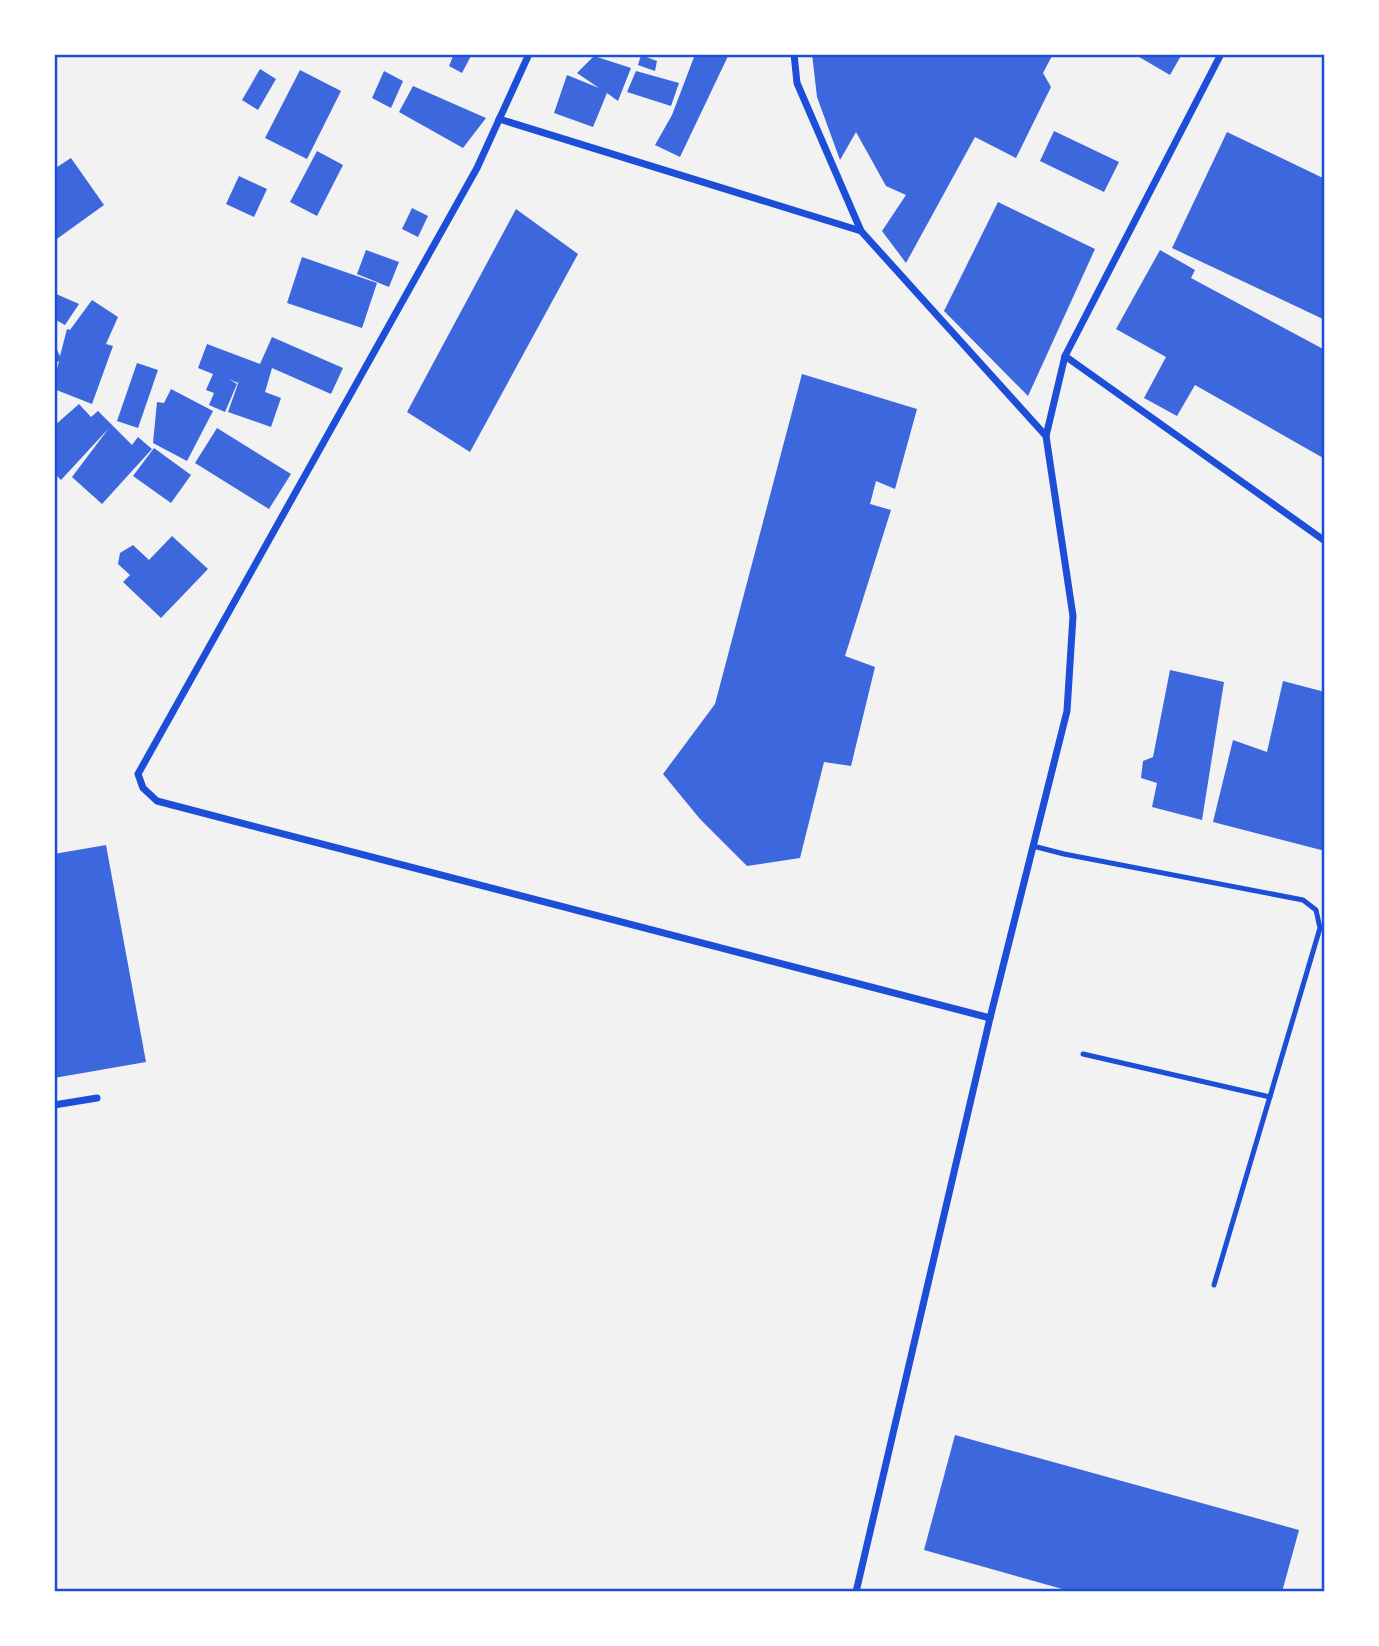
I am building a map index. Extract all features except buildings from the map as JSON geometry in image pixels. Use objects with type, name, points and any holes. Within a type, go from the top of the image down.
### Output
[{"type":"street","points":[[529,54],[477,168],[138,774],[143,788],[158,801],[990,1018]]},
{"type":"street","points":[[794,54],[797,83],[861,231],[1046,436]]},
{"type":"street","points":[[856,1592],[990,1018],[1067,711],[1073,616],[1046,436],[1065,356],[1221,54]]},
{"type":"street","points":[[499,119],[861,231]]},
{"type":"street","points":[[1065,356],[1325,541]]},
{"type":"street","points":[[54,1105],[97,1098]]},
{"type":"lane","points":[[1033,846],[1303,900],[1317,910],[1320,928],[1213,1285]]},
{"type":"lane","points":[[1083,1054],[1270,1097]]}]
